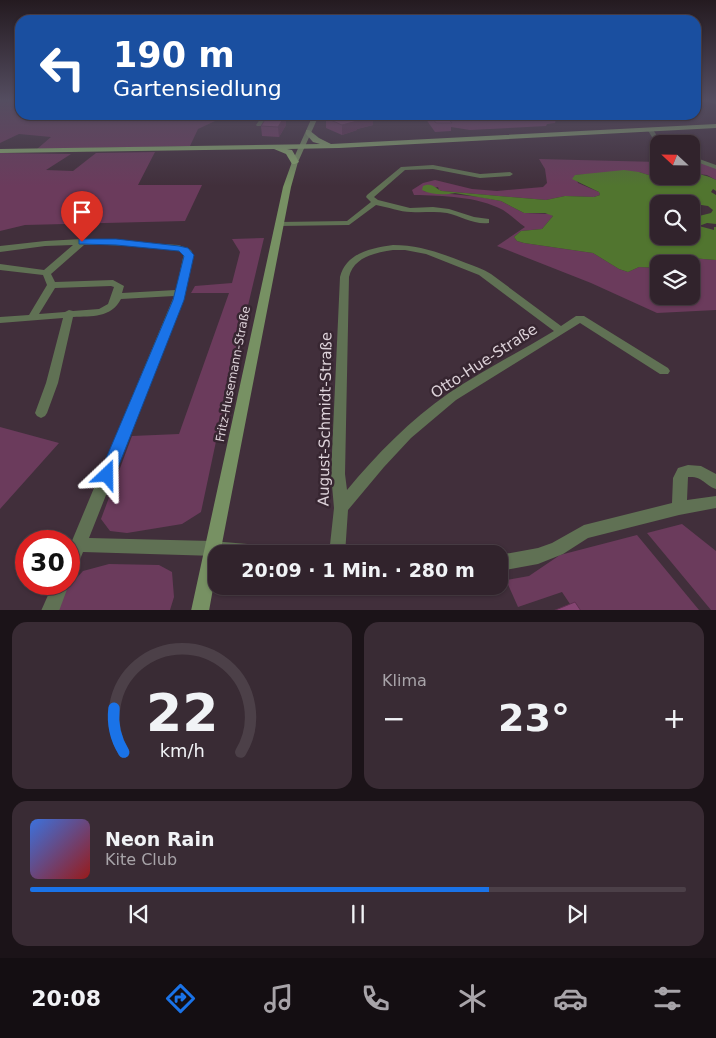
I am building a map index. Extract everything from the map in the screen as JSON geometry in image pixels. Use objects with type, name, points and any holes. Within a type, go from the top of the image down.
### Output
[{"type":"main road","points":[[0,151],[44,152],[339,146],[641,129]]},
{"type":"main road","points":[[309,132],[316,140],[339,146]]},
{"type":"main road","points":[[260,147],[289,152],[295,162]]},
{"type":"street","points":[[650,129],[654,135]]},
{"type":"street","name":"Fritz-Husemann-Straße","points":[[213,545],[242,415],[279,224],[295,162],[309,132]]},
{"type":"street","points":[[700,161],[716,167]]},
{"type":"street","points":[[486,221],[472,220],[449,211],[433,209],[410,210],[375,202],[370,197],[403,168],[433,167],[480,176],[510,174]]},
{"type":"street","points":[[279,224],[349,223],[375,202]]},
{"type":"street","points":[[0,267],[46,273],[82,242]]},
{"type":"street","points":[[0,249],[45,243],[116,242],[184,250],[189,255],[180,292],[80,540]]},
{"type":"street","name":"August-Schmidt-Straße","points":[[338,545],[341,508],[338,474],[344,285],[346,268],[352,261],[381,249],[394,247],[424,249],[441,254],[486,274],[561,331]]},
{"type":"street","points":[[46,273],[52,285]]},
{"type":"street","points":[[0,320],[106,311],[112,306],[119,286],[113,283],[52,285]]},
{"type":"street","points":[[33,316],[52,285]]},
{"type":"street","points":[[117,296],[180,292]]},
{"type":"street","points":[[41,412],[52,384],[69,313]]},
{"type":"street","name":"Otto-Hue-Straße","points":[[341,508],[365,478],[415,427],[452,397],[580,318],[664,371]]},
{"type":"street","points":[[679,508],[680,478],[683,472],[694,470],[702,472],[716,483]]},
{"type":"street","points":[[508,561],[538,556],[557,549],[584,532],[679,508],[716,502]]},
{"type":"street","points":[[80,545],[208,548]]},
{"type":"street","name":"Fritz-Husemann-Straße","points":[[200,610],[208,569]]},
{"type":"street","points":[[50,610],[56,595]]},
{"type":"shaded area","points":[[0,129],[198,129],[190,146],[37,149],[51,137],[19,134],[0,143]]},
{"type":"shaded area","points":[[155,152],[138,185],[202,185],[185,221],[25,225],[0,231],[0,153],[71,154],[46,170],[73,171],[96,153]]},
{"type":"shaded area","points":[[539,159],[650,162],[650,175],[639,172],[575,175],[578,183],[599,192],[600,195],[594,197],[565,196],[546,200],[442,191],[438,187],[423,191],[480,197],[501,201],[524,213],[550,214],[553,216],[542,229],[521,231],[514,237],[517,241],[524,243],[593,253],[619,269],[628,272],[639,267],[650,268],[650,305],[700,305],[700,259],[716,260],[716,310],[657,313],[591,283],[497,246],[525,227],[503,210],[471,199],[414,195],[412,190],[423,183],[435,180],[472,189],[497,191],[543,187],[547,183],[545,169]]},
{"type":"shaded area","points":[[700,164],[716,168],[716,180],[707,175],[700,174]]},
{"type":"shaded area","points":[[624,170],[650,175],[650,185],[700,185],[700,174],[716,180],[716,191],[713,189],[711,192],[716,195],[716,224],[707,223],[700,226],[700,216],[711,213],[713,210],[708,206],[700,205],[700,195],[650,195],[650,245],[700,245],[700,226],[714,230],[714,227],[716,227],[716,260],[700,259],[700,255],[650,255],[650,268],[639,267],[628,272],[619,269],[593,253],[524,243],[517,241],[514,237],[521,231],[542,229],[553,216],[545,213],[524,213],[501,201],[455,193],[434,194],[422,190],[423,186],[429,185],[442,191],[546,200],[565,196],[594,197],[600,195],[599,192],[572,179],[575,175]]},
{"type":"shaded area","points":[[264,238],[201,512],[182,524],[127,533],[110,531],[101,519],[132,436],[179,434],[229,293],[191,293],[195,286],[232,283],[240,252],[232,239]]},
{"type":"shaded area","points":[[0,427],[59,443],[0,509]]},
{"type":"shaded area","points":[[682,524],[716,551],[716,610],[711,610],[647,533]]},
{"type":"shaded area","points":[[637,535],[699,610],[574,610],[562,592],[518,607],[508,584],[508,580],[529,576],[560,555]]},
{"type":"shaded area","points":[[109,564],[159,565],[172,572],[174,597],[170,610],[57,610],[63,595],[80,595],[80,574],[83,571]]},
{"type":"building","points":[[575,602],[580,610],[555,610]]},
{"type":"route","points":[[82,242],[116,242],[179,248],[188,252],[189,255],[178,300],[107,475]]}]
